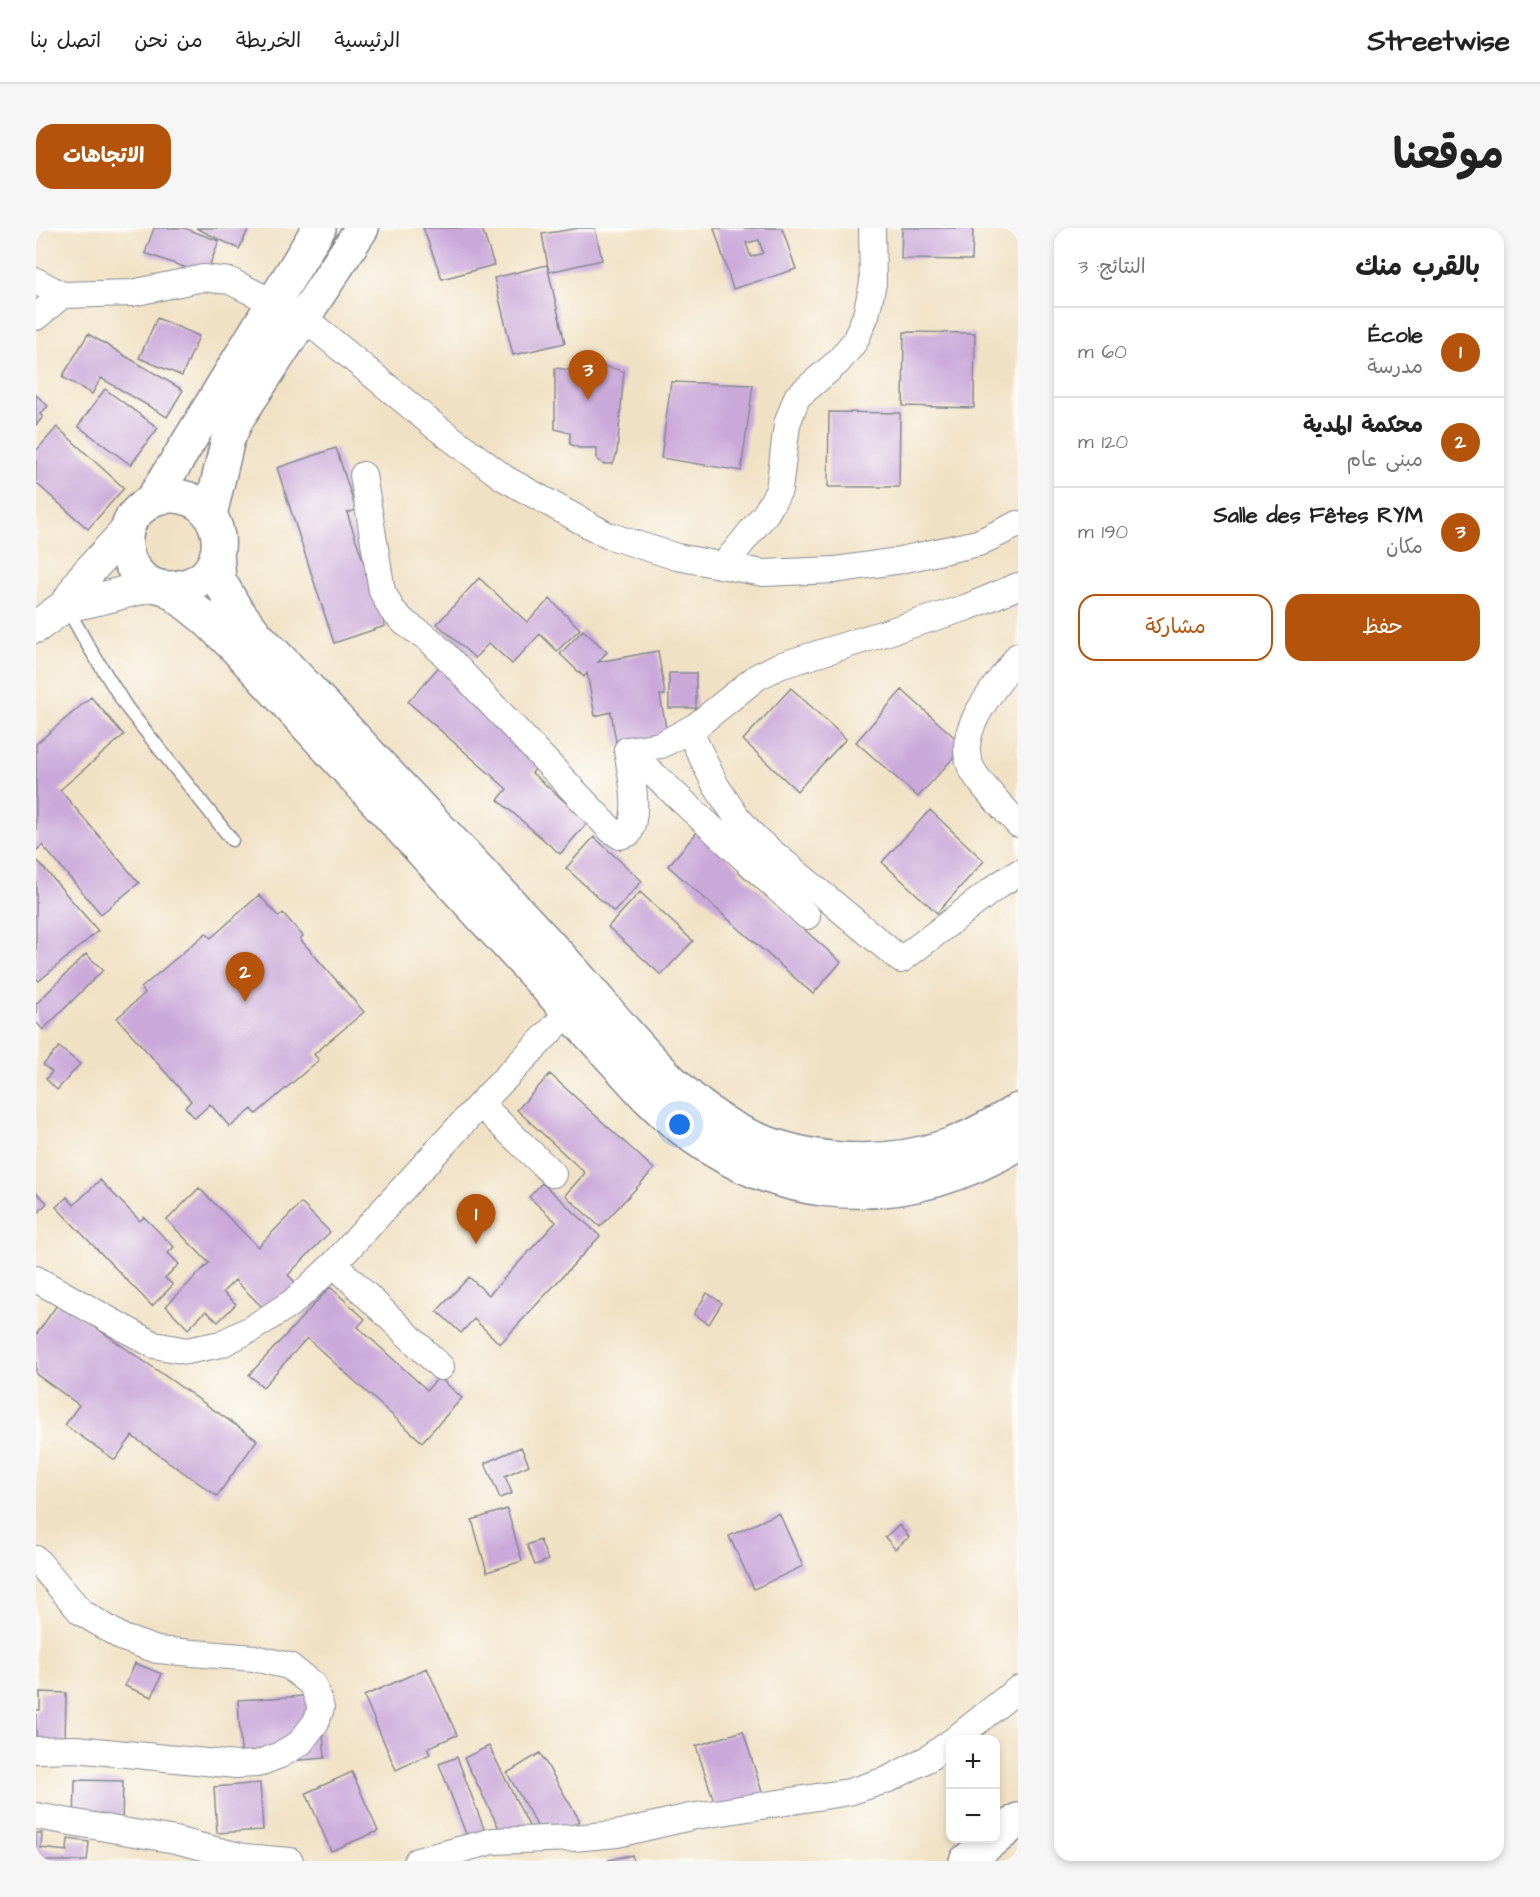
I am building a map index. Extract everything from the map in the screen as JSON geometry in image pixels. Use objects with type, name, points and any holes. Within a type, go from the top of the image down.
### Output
[{"type":"main road","points":[[151,500],[319,228]]},
{"type":"main road","points":[[210,515],[228,439],[237,419],[362,228]]},
{"type":"main road","points":[[160,587],[180,588],[193,584],[213,566],[219,540],[216,527],[210,515],[190,498],[177,495],[151,500],[140,507],[132,518],[125,543],[130,562],[142,578],[160,587],[206,619],[234,645],[554,972],[694,1101],[719,1120],[747,1135],[806,1155],[865,1160],[893,1158],[948,1146],[974,1135],[1018,1110]]},
{"type":"main road","points":[[217,553],[219,580],[235,608],[257,636],[554,972],[569,1012],[669,1119],[717,1154],[744,1167],[772,1178],[832,1190],[895,1189],[926,1183],[985,1162],[1018,1144]]},
{"type":"main road","points":[[1000,1834],[1018,1820]]},
{"type":"main road","points":[[966,1861],[989,1843]]},
{"type":"street","points":[[723,566],[766,513],[779,490],[787,423],[796,397],[838,362],[855,341],[866,315],[873,283],[872,228]]},
{"type":"street","points":[[36,281],[62,295],[132,293],[203,278],[230,281],[304,318],[431,423],[504,478],[608,535],[677,557],[763,573],[835,570],[896,561],[978,543],[1018,524]]},
{"type":"street","points":[[36,317],[62,295]]},
{"type":"street","points":[[363,475],[382,591],[392,610],[405,623],[430,640],[610,830],[620,836],[629,833],[634,823],[633,791],[627,750]]},
{"type":"street","points":[[36,627],[66,605],[82,579],[127,530]]},
{"type":"street","points":[[627,750],[661,745],[689,730],[757,677],[779,666],[968,607],[1018,586]]},
{"type":"street","points":[[66,605],[82,603],[128,590],[160,587]]},
{"type":"street","points":[[1018,656],[972,722],[968,743],[968,762],[977,777],[1018,824]]},
{"type":"street","points":[[689,730],[716,786],[736,816],[756,839],[901,960],[1000,884],[1018,873]]},
{"type":"street","points":[[627,750],[807,916]]},
{"type":"street","points":[[36,1279],[154,1345],[187,1351],[221,1344],[251,1329],[293,1302],[334,1264],[480,1104],[569,1012]]},
{"type":"street","points":[[480,1104],[554,1174]]},
{"type":"street","points":[[334,1264],[441,1367]]},
{"type":"street","points":[[36,1559],[81,1612],[123,1638],[157,1650],[254,1658],[289,1666],[313,1685],[321,1708],[316,1722],[300,1743],[280,1755],[256,1764],[236,1765],[76,1749],[36,1750]]},
{"type":"street","points":[[960,1735],[1018,1689]]},
{"type":"street","points":[[417,1861],[493,1842],[617,1834],[690,1817],[849,1792],[889,1779],[929,1758],[946,1745]]},
{"type":"street","points":[[36,1816],[175,1840],[244,1857],[290,1861]]},
{"type":"lane","points":[[66,605],[127,708],[232,840]]},
{"type":"building","points":[[154,228],[184,228],[219,241],[206,275],[145,253]]},
{"type":"building","points":[[196,228],[249,228],[239,249]]},
{"type":"building","points":[[423,228],[482,228],[494,265],[442,279]]},
{"type":"building","points":[[595,228],[602,260],[549,272],[542,234]]},
{"type":"building","points":[[714,228],[782,228],[796,269],[733,289]],"holes":[[[759,240],[763,253],[751,257],[746,243]]]},
{"type":"building","points":[[902,228],[973,228],[972,260],[901,259]]},
{"type":"building","points":[[547,265],[565,343],[513,355],[494,278]]},
{"type":"building","points":[[157,318],[199,336],[182,376],[139,358]]},
{"type":"building","points":[[904,332],[975,333],[974,408],[903,406]]},
{"type":"building","points":[[88,334],[183,390],[167,417],[101,378],[92,394],[62,377]]},
{"type":"building","points":[[582,361],[624,371],[617,452],[612,464],[603,464],[597,459],[597,448],[579,448],[570,444],[570,433],[555,429],[555,368],[578,371]]},
{"type":"building","points":[[671,382],[753,385],[741,471],[661,458]]},
{"type":"building","points":[[105,389],[158,428],[131,465],[78,426]]},
{"type":"building","points":[[36,395],[48,406],[40,414],[43,417],[36,425]]},
{"type":"building","points":[[829,412],[900,413],[899,487],[828,487]]},
{"type":"building","points":[[57,427],[124,488],[88,529],[36,483],[36,451]]},
{"type":"building","points":[[336,448],[356,510],[347,513],[385,626],[334,643],[277,468]]},
{"type":"building","points":[[479,578],[527,622],[550,599],[580,629],[557,651],[540,634],[512,664],[489,643],[475,658],[437,624]]},
{"type":"building","points":[[583,630],[607,652],[598,662],[658,651],[665,695],[660,695],[668,739],[617,748],[611,712],[595,716],[587,673],[584,677],[560,654]]},
{"type":"building","points":[[443,662],[541,763],[532,773],[588,822],[560,854],[498,800],[507,789],[408,702]]},
{"type":"building","points":[[669,673],[696,673],[696,708],[669,708]]},
{"type":"building","points":[[791,688],[846,739],[797,791],[743,740]]},
{"type":"building","points":[[902,690],[964,746],[918,797],[856,742]]},
{"type":"building","points":[[91,697],[124,735],[60,790],[139,883],[101,914],[42,845],[36,851],[36,744]]},
{"type":"building","points":[[930,810],[984,861],[937,913],[882,862]]},
{"type":"building","points":[[698,831],[741,869],[738,871],[841,962],[813,994],[668,866]]},
{"type":"building","points":[[594,837],[642,881],[614,912],[566,868]]},
{"type":"building","points":[[36,859],[98,931],[39,981],[36,978]]},
{"type":"building","points":[[640,892],[693,941],[661,975],[608,927]]},
{"type":"building","points":[[259,895],[279,917],[283,913],[303,936],[300,939],[364,1012],[314,1054],[319,1060],[256,1114],[252,1109],[230,1127],[210,1104],[195,1118],[185,1107],[191,1101],[117,1018],[145,993],[141,988],[206,933],[211,938]]},
{"type":"building","points":[[86,954],[103,970],[43,1030],[36,1022],[36,1004]]},
{"type":"building","points":[[59,1047],[80,1064],[57,1090],[46,1079],[52,1072],[43,1065]]},
{"type":"building","points":[[550,1074],[654,1169],[600,1227],[565,1195],[585,1173],[517,1110]]},
{"type":"building","points":[[100,1180],[140,1221],[144,1217],[174,1247],[168,1253],[179,1264],[165,1278],[173,1285],[152,1306],[56,1207],[67,1197],[74,1205]]},
{"type":"building","points":[[542,1183],[600,1236],[500,1344],[474,1319],[461,1333],[437,1311],[469,1277],[489,1295],[556,1222],[529,1197]]},
{"type":"building","points":[[199,1188],[258,1247],[301,1203],[330,1232],[288,1275],[297,1284],[268,1313],[235,1280],[223,1292],[236,1304],[218,1322],[206,1311],[188,1329],[166,1306],[209,1263],[167,1220]]},
{"type":"building","points":[[36,1192],[47,1203],[36,1215]]},
{"type":"building","points":[[330,1287],[365,1319],[358,1327],[427,1390],[439,1377],[462,1398],[422,1442],[307,1338],[263,1387],[249,1375]]},
{"type":"building","points":[[707,1293],[722,1303],[709,1324],[694,1314]]},
{"type":"building","points":[[59,1302],[257,1440],[217,1496],[132,1436],[115,1460],[65,1425],[79,1405],[36,1374],[36,1335]]},
{"type":"building","points":[[521,1447],[529,1465],[505,1476],[512,1493],[500,1498],[485,1463]]},
{"type":"building","points":[[507,1509],[522,1561],[487,1572],[472,1520]]},
{"type":"building","points":[[779,1513],[803,1566],[754,1589],[729,1536]]},
{"type":"building","points":[[899,1525],[909,1537],[895,1549],[885,1537]]},
{"type":"building","points":[[540,1540],[548,1560],[535,1565],[527,1545]]},
{"type":"building","points":[[135,1663],[162,1674],[152,1697],[125,1686]]},
{"type":"building","points":[[427,1668],[457,1735],[427,1748],[430,1754],[396,1770],[364,1696]]},
{"type":"building","points":[[40,1692],[66,1693],[65,1744],[36,1743],[36,1710],[40,1710]]},
{"type":"building","points":[[320,1695],[325,1758],[289,1761],[241,1753],[238,1700]]},
{"type":"building","points":[[743,1731],[766,1805],[720,1820],[696,1746]]},
{"type":"building","points":[[489,1746],[532,1832],[507,1844],[464,1758]]},
{"type":"building","points":[[540,1753],[580,1821],[546,1841],[507,1773]]},
{"type":"building","points":[[457,1757],[492,1850],[475,1857],[439,1764]]},
{"type":"building","points":[[352,1772],[378,1831],[331,1851],[306,1793]]},
{"type":"building","points":[[75,1780],[123,1781],[122,1826],[74,1825]]},
{"type":"building","points":[[260,1783],[263,1830],[217,1833],[214,1787]]},
{"type":"building","points":[[36,1833],[42,1833],[41,1848],[67,1851],[68,1839],[89,1842],[87,1861],[36,1861]]},
{"type":"building","points":[[632,1855],[633,1861],[608,1861],[608,1860]]},
{"type":"place","name":"Salle des Fêtes RYM","points":[[588,400]]},
{"type":"place","name":"محكمة المدية","points":[[245,1002]]},
{"type":"place","name":"École","points":[[476,1244]]}]
